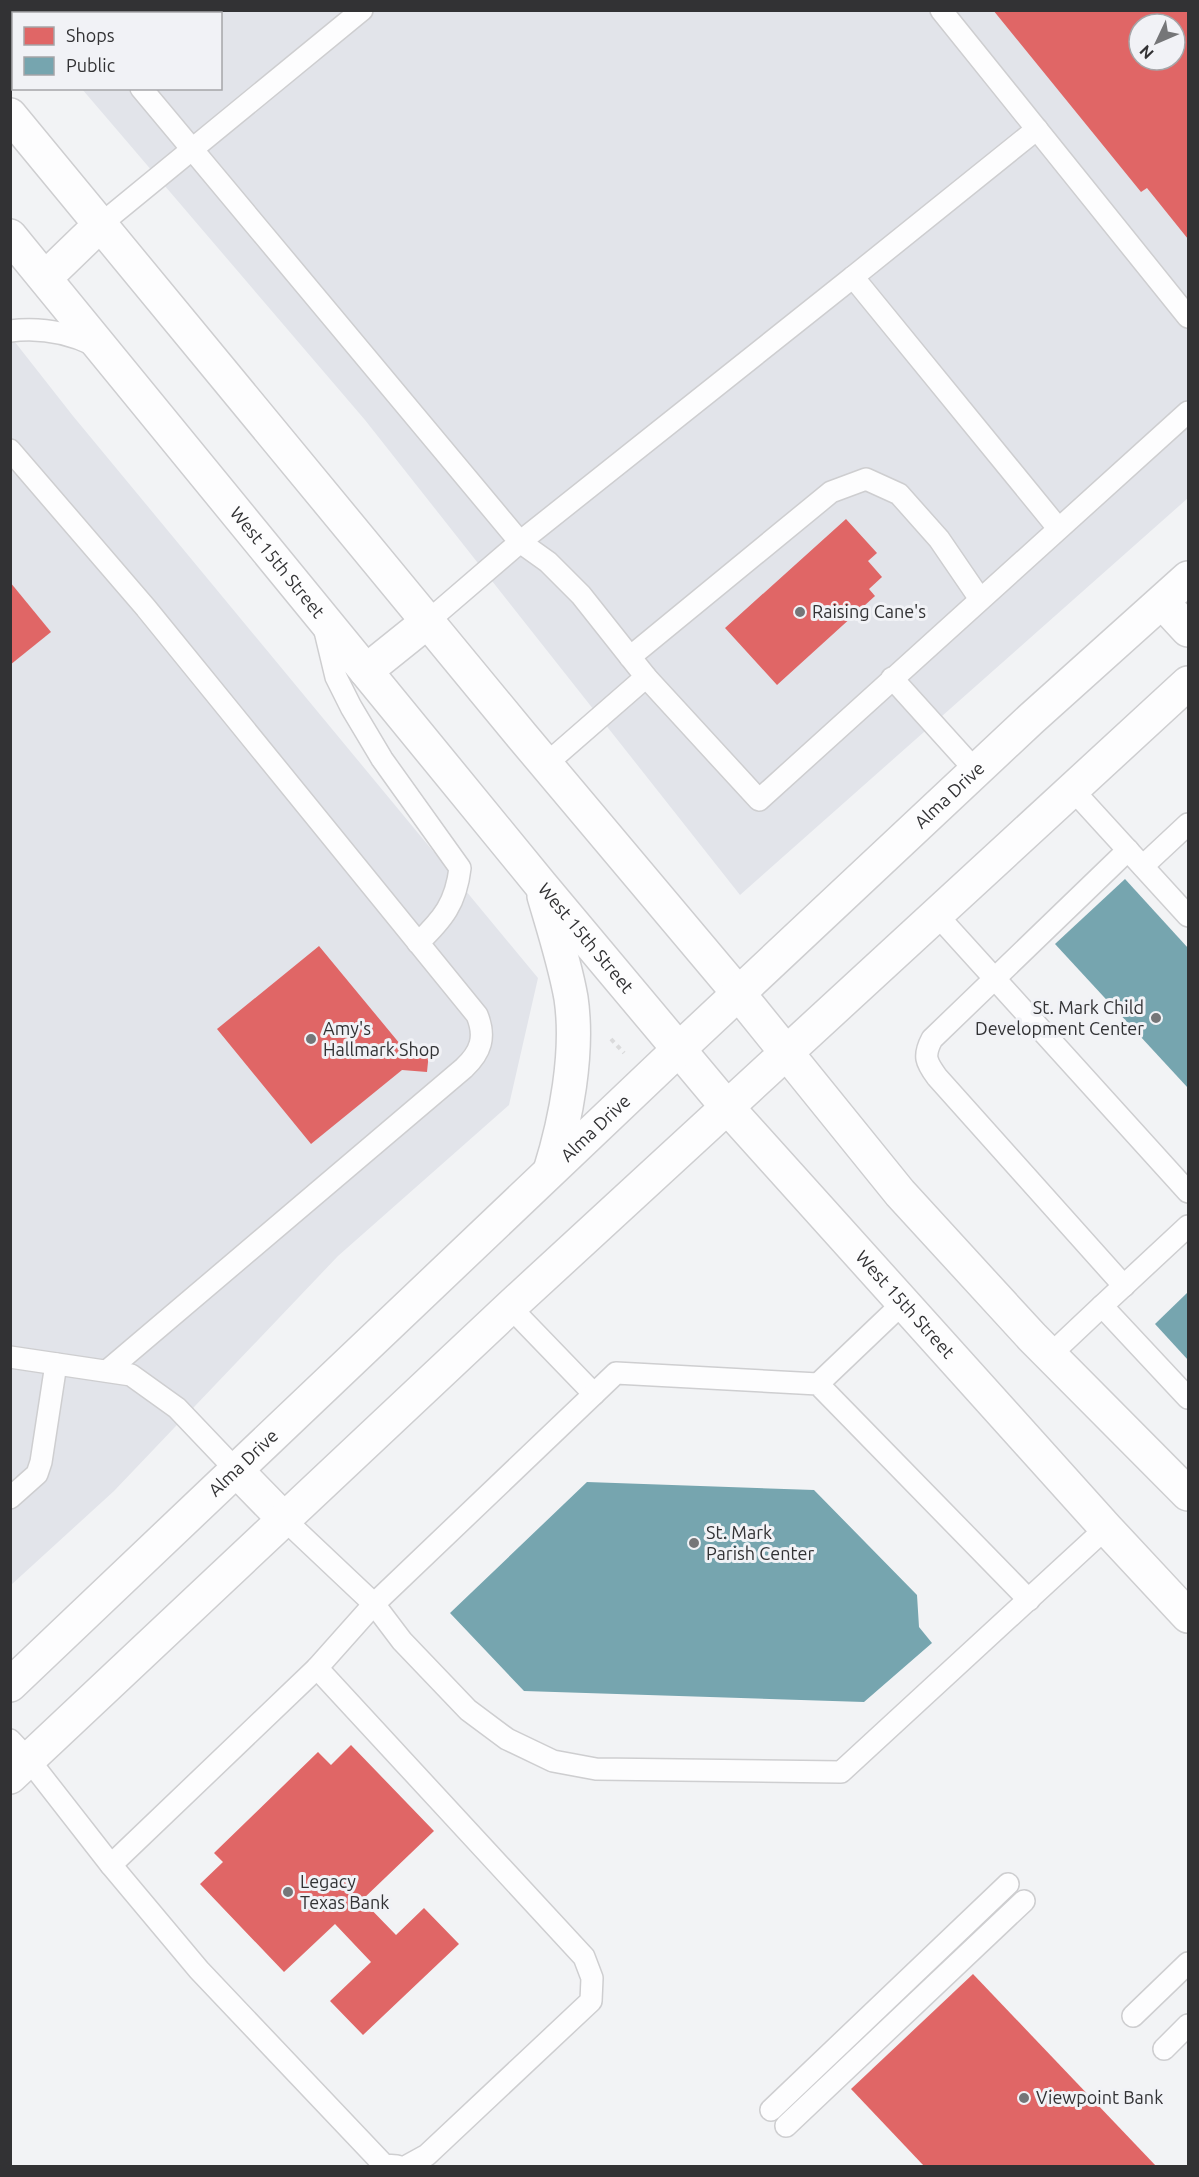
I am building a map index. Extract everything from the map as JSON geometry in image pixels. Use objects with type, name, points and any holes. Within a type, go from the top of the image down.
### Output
[{"type":"main road","points":[[10,116],[545,765],[739,994],[900,1194],[1050,1355],[1188,1494]]},
{"type":"main road","points":[[45,278],[101,224]]},
{"type":"main road","name":"West 15th Street","points":[[10,236],[678,1050],[903,1303],[1188,1616]]},
{"type":"main road","name":"Alma Drive","points":[[10,1685],[237,1472],[678,1050],[1031,719],[1188,578]]},
{"type":"main road","points":[[1162,603],[1188,630]]},
{"type":"main road","points":[[366,671],[427,622]]},
{"type":"main road","points":[[17,1759],[284,1519],[510,1307],[1188,683]]},
{"type":"main road","points":[[541,885],[567,980],[574,1028],[566,1114],[550,1172]]},
{"type":"main road","points":[[237,1472],[284,1519]]},
{"type":"lane","points":[[101,224],[362,10]]},
{"type":"lane","points":[[941,10],[1188,317]]},
{"type":"lane","points":[[143,90],[520,542],[548,562],[581,595],[646,677],[759,800],[1188,412]]},
{"type":"lane","points":[[427,622],[520,542],[1037,129]]},
{"type":"lane","points":[[853,277],[1058,528]]},
{"type":"lane","points":[[10,331],[46,330],[71,334],[103,349]]},
{"type":"lane","points":[[10,450],[146,608],[477,1015],[482,1028],[480,1045],[474,1059],[107,1371]]},
{"type":"lane","points":[[630,657],[831,492],[866,478],[899,494],[939,539],[980,599]]},
{"type":"lane","points":[[321,615],[336,677],[351,707],[382,759],[460,868],[459,883],[451,906],[440,922],[418,943]]},
{"type":"lane","points":[[545,765],[646,677]]},
{"type":"lane","points":[[892,678],[976,771]]},
{"type":"lane","points":[[1072,789],[1188,916]]},
{"type":"lane","points":[[1143,866],[1188,824]]},
{"type":"lane","points":[[1124,1286],[927,1064],[927,1049],[932,1039],[1128,850]]},
{"type":"lane","points":[[937,915],[1188,1192]]},
{"type":"lane","points":[[1050,1355],[1188,1226]]},
{"type":"lane","points":[[818,1384],[903,1303]]},
{"type":"lane","points":[[1102,1306],[1188,1398]]},
{"type":"lane","points":[[510,1307],[594,1394]]},
{"type":"lane","points":[[10,1358],[131,1375],[177,1408],[237,1472]]},
{"type":"lane","points":[[10,1498],[37,1474],[41,1462],[56,1364]]},
{"type":"lane","points":[[111,1865],[317,1668],[374,1604],[616,1373],[818,1384],[1029,1600]]},
{"type":"lane","points":[[284,1519],[374,1604],[402,1641],[468,1710],[507,1739],[553,1761],[596,1769],[841,1772],[1106,1528]]},
{"type":"lane","points":[[317,1668],[584,1958],[592,1978],[591,2001],[432,2161],[407,2166]]},
{"type":"lane","points":[[17,1759],[200,1970],[384,2165],[397,2166]]},
{"type":"lane","points":[[771,2110],[1008,1884]]},
{"type":"lane","points":[[786,2126],[1024,1901]]},
{"type":"lane","points":[[1133,2016],[1188,1963]]},
{"type":"lane","points":[[1164,2049],[1188,2025]]},
{"type":"shaded area","points":[[16,11],[1188,11],[1188,498],[740,895],[365,420],[83,90],[222,90],[222,12]]},
{"type":"shaded area","points":[[11,337],[73,416],[538,978],[509,1105],[338,1256],[114,1491],[11,1585]]},
{"type":"building: Shops","points":[[993,10],[1188,10],[1188,239],[1147,188],[1141,192]]},
{"type":"building: Shops","name":"Raising Cane's","points":[[846,519],[877,553],[868,561],[882,577],[869,589],[875,596],[777,685],[725,628]]},
{"type":"building: Shops","points":[[10,582],[51,632],[10,665]]},
{"type":"building: Shops","name":"Amy's Hallmark Shop","points":[[319,946],[405,1050],[429,1052],[427,1072],[402,1070],[311,1144],[217,1029]]},
{"type":"building: Shops","name":"Legacy Texas Bank","points":[[351,1745],[434,1831],[362,1900],[396,1935],[424,1908],[459,1944],[363,2035],[330,2001],[371,1962],[335,1924],[284,1972],[200,1884],[223,1862],[214,1853],[318,1752],[331,1765]]},
{"type":"building: Shops","points":[[973,1974],[1156,2166],[924,2166],[851,2089]]},
{"type":"building: Public","name":"St. Mark Child Development Center","points":[[1125,879],[1188,948],[1188,1088],[1055,944]]},
{"type":"building: Public","points":[[1188,1292],[1188,1360],[1155,1324]]},
{"type":"building: Public","name":"St. Mark Parish Center","points":[[587,1482],[814,1490],[917,1595],[919,1627],[932,1643],[864,1702],[524,1691],[450,1613]]},
{"type":"place","name":"Raising Cane's","points":[[800,612]]},
{"type":"place","name":"St. Mark Child Development Center","points":[[1156,1018]]},
{"type":"place","name":"Amy's Hallmark Shop","points":[[311,1039]]},
{"type":"place","name":"St. Mark Parish Center","points":[[694,1543]]},
{"type":"place","name":"Legacy Texas Bank","points":[[288,1892]]},
{"type":"place","name":"Viewpoint Bank","points":[[1024,2098]]}]
